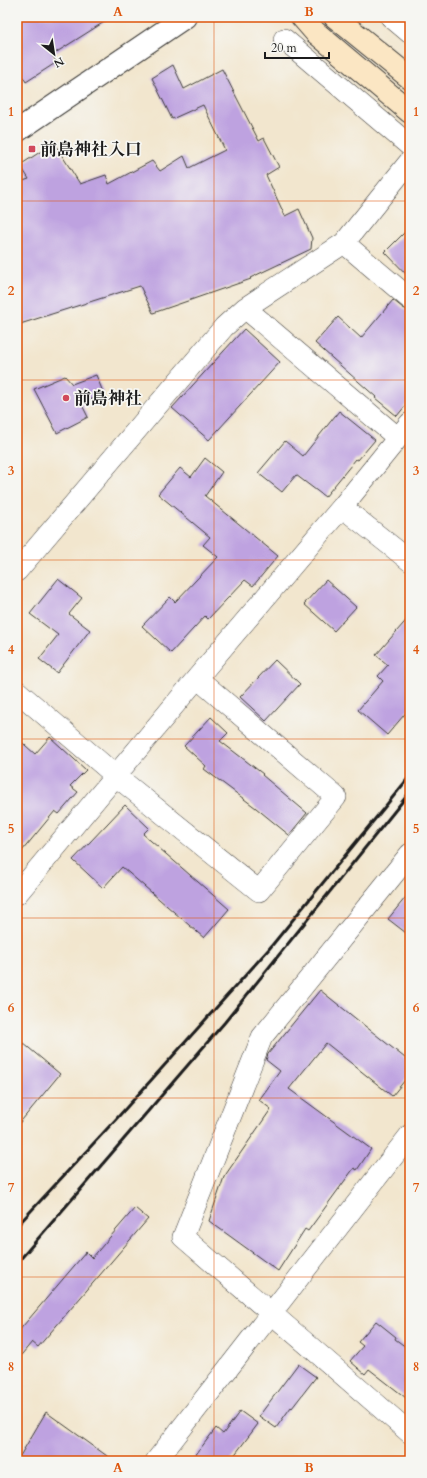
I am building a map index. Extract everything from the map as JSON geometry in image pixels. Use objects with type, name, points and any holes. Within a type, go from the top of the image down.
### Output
[{"type":"main road","points":[[335,17],[410,78]]},
{"type":"main road","points":[[308,25],[410,112]]},
{"type":"street","points":[[17,131],[184,17]]},
{"type":"street","points":[[392,17],[410,33]]},
{"type":"street","points":[[284,39],[410,146]]},
{"type":"street","points":[[17,571],[224,327],[245,308],[344,243],[410,161]]},
{"type":"street","points":[[344,243],[410,299]]},
{"type":"street","points":[[17,894],[342,507],[404,430],[245,308]]},
{"type":"street","points":[[342,507],[410,561]]},
{"type":"street","points":[[17,691],[116,776],[260,891],[336,797],[197,678]]},
{"type":"street","points":[[410,854],[262,1037],[183,1237],[410,1433]]},
{"type":"street","points":[[156,1461],[410,1135]]},
{"type":"building","points":[[17,17],[112,17],[52,55],[57,62],[26,82],[23,77],[17,81]]},
{"type":"building","points":[[173,65],[184,89],[222,69],[259,141],[264,138],[279,167],[266,175],[285,216],[299,209],[312,238],[311,249],[250,278],[251,279],[153,313],[140,286],[17,325],[17,183],[29,179],[20,165],[54,143],[80,184],[106,175],[109,184],[152,161],[160,171],[184,156],[189,168],[225,150],[203,105],[172,119],[152,78]]},
{"type":"building","points":[[410,227],[410,278],[385,252]]},
{"type":"building","points":[[393,300],[403,308],[410,311],[410,400],[397,416],[315,343],[338,317],[361,338]]},
{"type":"building","points":[[244,329],[280,362],[209,440],[172,408]]},
{"type":"building","name":"前島神社","points":[[96,375],[103,392],[82,405],[88,417],[57,433],[34,389],[65,376],[72,384]]},
{"type":"building","points":[[339,411],[375,440],[358,460],[356,459],[325,497],[296,475],[282,492],[258,473],[285,441],[303,456]]},
{"type":"building","points":[[205,458],[222,472],[205,496],[278,556],[253,586],[245,580],[208,619],[205,616],[171,653],[142,626],[170,597],[175,602],[218,557],[203,545],[210,537],[158,494],[180,468],[191,477]]},
{"type":"building","points":[[58,579],[82,598],[69,614],[90,630],[57,673],[39,659],[58,635],[30,614]]},
{"type":"building","points":[[326,580],[356,607],[334,631],[304,604]]},
{"type":"building","points":[[410,616],[410,708],[387,735],[358,710],[383,681],[378,676],[388,665],[376,655]]},
{"type":"building","points":[[275,660],[300,684],[266,721],[240,697]]},
{"type":"building","points":[[211,717],[228,733],[220,741],[263,774],[262,775],[307,813],[289,835],[204,769],[206,766],[184,746]]},
{"type":"building","points":[[50,737],[86,770],[70,786],[78,792],[59,814],[55,811],[17,857],[17,738],[35,754]]},
{"type":"building","points":[[125,805],[149,828],[143,834],[229,909],[204,938],[122,867],[103,888],[73,860]]},
{"type":"building","points":[[410,892],[410,936],[388,919]]},
{"type":"building","points":[[320,990],[410,1062],[410,1074],[392,1096],[326,1043],[289,1089],[371,1149],[357,1170],[354,1168],[308,1231],[305,1229],[278,1271],[209,1221],[224,1177],[271,1109],[259,1100],[280,1071],[266,1060],[268,1054]]},
{"type":"building","points":[[17,1038],[60,1074],[17,1126]]},
{"type":"building","points":[[135,1208],[148,1219],[38,1347],[32,1342],[17,1360],[17,1333],[86,1252],[92,1258]]},
{"type":"building","points":[[376,1321],[396,1337],[395,1339],[410,1350],[410,1401],[369,1369],[365,1374],[350,1361],[363,1346],[358,1342]]},
{"type":"building","points":[[298,1364],[316,1377],[276,1428],[259,1416]]},
{"type":"building","points":[[240,1411],[258,1424],[230,1461],[191,1461],[216,1428],[223,1434]]},
{"type":"building","points":[[46,1412],[114,1461],[17,1461]]},
{"type":"railway","points":[[17,1226],[118,1117],[269,949],[410,776]]},
{"type":"railway","points":[[17,1263],[225,1022],[410,792]]},
{"type":"place","name":"前島神社入口","points":[[32,149]]},
{"type":"place","name":"前島神社","points":[[66,398]]}]
